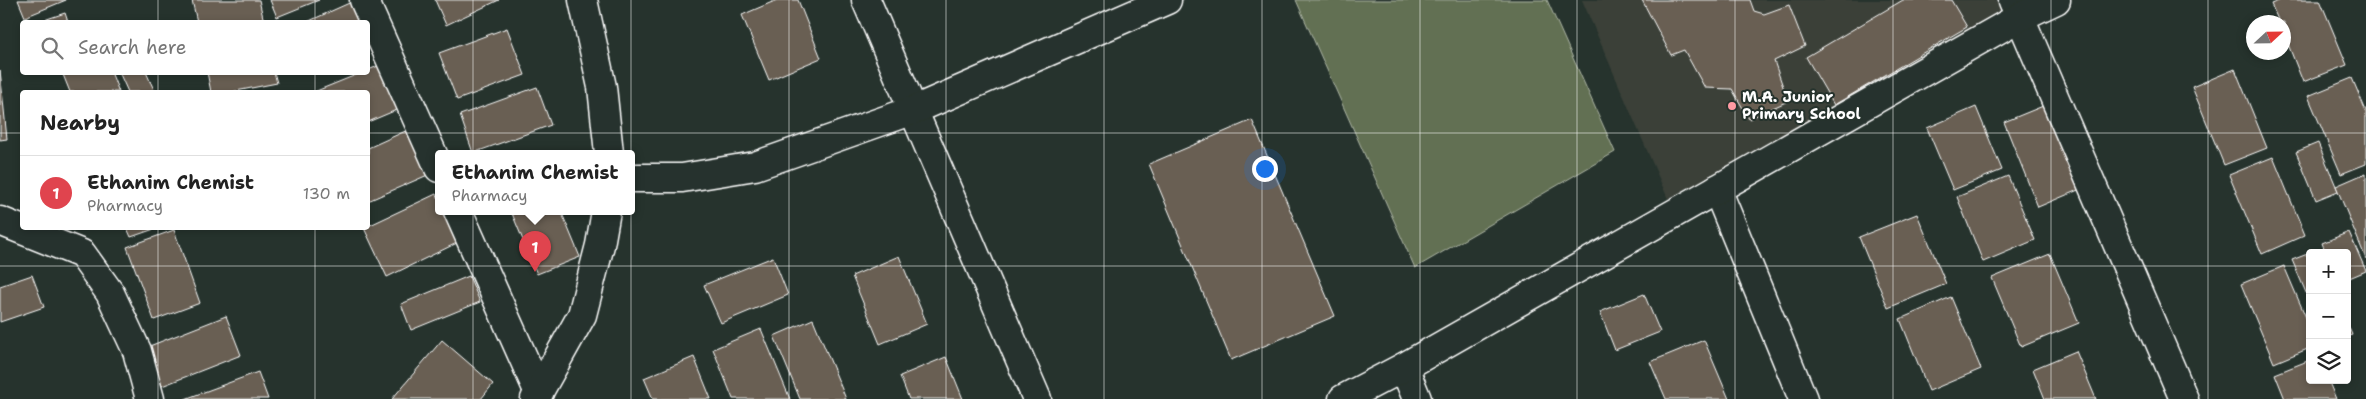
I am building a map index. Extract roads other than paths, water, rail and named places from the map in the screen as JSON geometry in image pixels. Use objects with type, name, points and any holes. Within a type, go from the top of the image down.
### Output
[{"type":"street","points":[[364,0],[435,159]]},
{"type":"street","points":[[583,0],[602,87],[609,150]]},
{"type":"street","points":[[866,0],[1038,399]]},
{"type":"street","points":[[635,178],[682,178],[755,166],[914,110],[1167,0]]},
{"type":"street","points":[[1343,399],[1404,367],[1717,189],[2016,9],[2056,0]]},
{"type":"street","points":[[2016,9],[2184,399]]},
{"type":"street","points":[[1717,189],[1803,399]]},
{"type":"street","points":[[460,215],[537,396]]},
{"type":"street","points":[[537,396],[582,315],[600,245],[605,215]]},
{"type":"street","points":[[0,222],[20,230]]},
{"type":"street","points":[[20,230],[82,254],[110,293],[137,351],[150,399]]},
{"type":"street","points":[[1404,367],[1418,399]]},
{"type":"place","name":"M.A. Junior Primary School","points":[[1732,106]]},
{"type":"place","name":"Ethanim Chemist","points":[[535,272]]}]
